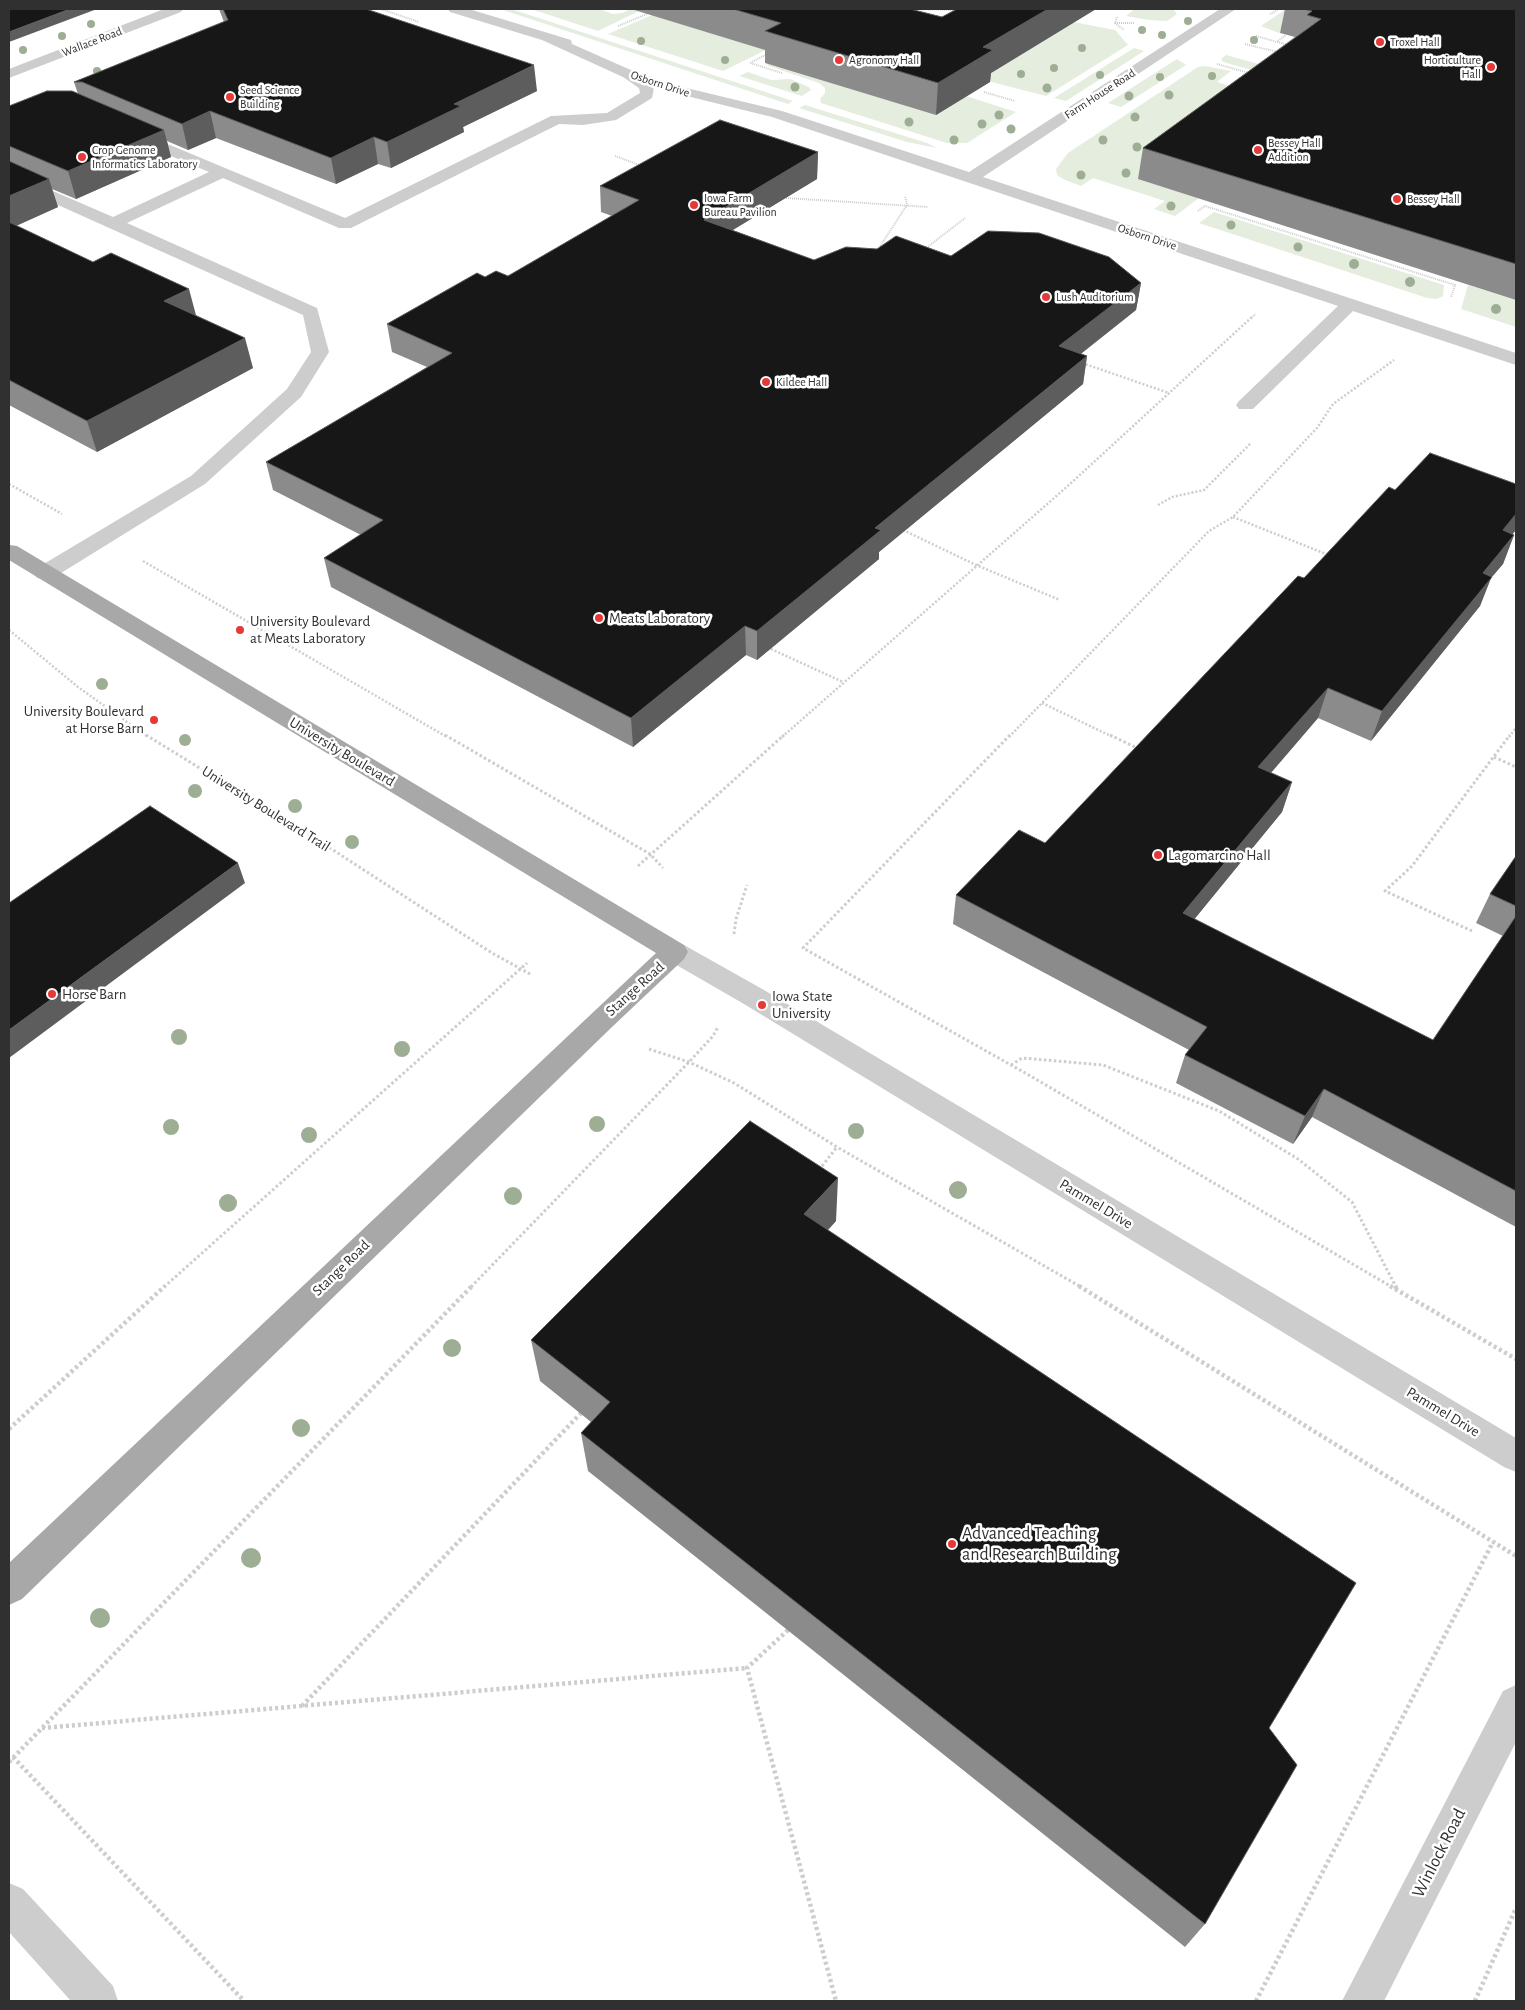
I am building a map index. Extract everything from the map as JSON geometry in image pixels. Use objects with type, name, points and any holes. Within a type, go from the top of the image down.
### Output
[{"type":"main road","name":"University Boulevard","points":[[9,551],[675,952]]},
{"type":"main road","name":"Stange Road","points":[[9,1587],[595,1026],[675,952]]},
{"type":"street","name":"Wallace Road","points":[[9,74],[176,9]]},
{"type":"street","name":"Osborn Drive","points":[[455,9],[631,67],[692,94],[777,114]]},
{"type":"street","name":"Farm House Road","points":[[971,178],[1229,9]]},
{"type":"street","points":[[119,128],[345,224],[556,119],[583,120],[611,117],[642,100],[647,95],[648,90],[631,67]]},
{"type":"street","name":"Osborn Drive","points":[[689,78],[777,114],[1516,359]]},
{"type":"street","points":[[112,224],[223,172]]},
{"type":"street","points":[[9,177],[311,312],[320,352],[294,393],[198,480],[45,573]]},
{"type":"street","points":[[1246,405],[1350,304]]},
{"type":"street","name":"Pammel Drive","points":[[675,952],[1516,1456]]},
{"type":"street","name":"Winlock Road","points":[[1362,2001],[1516,1704]]},
{"type":"street","points":[[9,1903],[98,2001]]},
{"type":"path","points":[[910,9],[960,10]]},
{"type":"path","points":[[615,27],[647,14]]},
{"type":"path","points":[[1253,35],[1295,46]]},
{"type":"path","points":[[1277,42],[1286,35]]},
{"type":"path","points":[[1239,42],[1277,52],[1289,45]]},
{"type":"path","points":[[1212,62],[1250,73]]},
{"type":"path","points":[[984,92],[1008,98]]},
{"type":"path","points":[[608,154],[645,167]]},
{"type":"path","points":[[876,251],[907,205],[904,188]]},
{"type":"path","points":[[786,198],[936,208]]},
{"type":"path","points":[[1205,206],[1455,285],[1450,302]]},
{"type":"path","points":[[1238,216],[1244,211]]},
{"type":"path","points":[[924,250],[966,216]]},
{"type":"path","points":[[638,866],[843,682],[1070,484],[1262,309]]},
{"type":"path","points":[[1398,356],[1333,404],[1318,428],[1232,517],[1209,532],[803,948],[1011,1066],[1516,1359]]},
{"type":"path","points":[[1074,361],[1169,393]]},
{"type":"path","points":[[9,484],[650,854],[663,868]]},
{"type":"path","points":[[1232,517],[1340,560]]},
{"type":"path","points":[[898,528],[976,565],[1060,600]]},
{"type":"path","name":"University Boulevard Trail","points":[[9,630],[78,687],[131,726],[325,845],[492,954],[532,975]]},
{"type":"path","points":[[771,649],[843,682]]},
{"type":"path","points":[[1042,703],[1147,753]]},
{"type":"path","points":[[1472,931],[1385,891],[1412,866],[1516,728]]},
{"type":"path","points":[[1494,757],[1516,767]]},
{"type":"path","points":[[9,1429],[215,1240],[527,963]]},
{"type":"path","points":[[9,1762],[713,1036]]},
{"type":"path","points":[[649,1049],[689,1062],[734,1083],[837,1146],[1067,1278],[1516,1556]]},
{"type":"path","points":[[1011,1066],[1022,1058],[1103,1065],[1219,1111],[1298,1159],[1352,1202],[1398,1290]]},
{"type":"path","points":[[815,1175],[837,1146]]},
{"type":"path","points":[[302,1706],[581,1413]]},
{"type":"path","points":[[1256,2001],[1493,1542]]},
{"type":"path","points":[[42,1728],[747,1668],[788,1630]]},
{"type":"path","points":[[747,1668],[836,2001]]},
{"type":"path","points":[[13,1757],[244,2001]]},
{"type":"path","points":[[1475,2001],[1516,1908]]},
{"type":"green space","points":[[500,9],[511,9],[793,101],[788,104]]},
{"type":"green space","points":[[531,9],[604,9],[602,10],[613,14],[631,9],[639,11],[598,31]]},
{"type":"green space","points":[[1135,9],[1173,9],[1177,14],[1167,21],[1126,16]]},
{"type":"green space","points":[[1286,9],[1313,9],[1279,33],[1261,26]]},
{"type":"green space","points":[[652,15],[766,50],[723,71],[608,34]]},
{"type":"green space","points":[[1073,22],[1115,30],[1128,45],[1046,96],[980,79]]},
{"type":"green space","points":[[1134,48],[1144,51],[1066,101],[1054,98]]},
{"type":"green space","points":[[1226,55],[1378,97],[1367,102],[1223,62],[1221,59]]},
{"type":"green space","points":[[1177,59],[1186,65],[1121,107],[1108,103]]},
{"type":"green space","points":[[766,65],[966,96],[1016,112],[967,143],[947,143],[821,103],[820,99],[825,93],[825,88],[819,83]]},
{"type":"green space","points":[[1205,66],[1231,71],[1217,82],[1253,93],[1199,198],[1175,216],[1154,209],[1165,201],[1093,178],[1081,186],[1057,175],[1056,169],[1068,153],[1198,67]]},
{"type":"green space","points":[[748,72],[771,80],[790,79],[809,87],[811,90],[802,96],[739,76]]},
{"type":"green space","points":[[805,105],[927,143],[937,148],[907,142],[799,108]]},
{"type":"green space","points":[[1214,212],[1444,285],[1443,296],[1437,299],[1427,298],[1199,223]]},
{"type":"green space","points":[[1468,285],[1516,300],[1516,327],[1461,309]]},
{"type":"building","points":[[9,9],[70,9],[9,32]]},
{"type":"building","name":"Seed Science Building","points":[[223,9],[366,9],[534,65],[454,104],[461,106],[387,142],[374,137],[331,158],[210,111],[182,124],[82,82],[74,82],[228,20]]},
{"type":"building","points":[[733,9],[910,9],[942,17],[957,9],[1048,9],[983,47],[993,50],[938,83],[765,31],[781,23]]},
{"type":"building","points":[[1303,9],[1516,9],[1516,264],[1143,148],[1321,19],[1307,15],[1312,11]]},
{"type":"building","points":[[47,91],[72,91],[164,130],[68,171],[9,146],[9,106]]},
{"type":"building","points":[[720,120],[818,152],[704,220],[814,260],[846,247],[877,249],[896,236],[951,256],[988,231],[1039,233],[1109,257],[1141,283],[1059,346],[1087,356],[875,528],[881,530],[757,631],[745,626],[631,718],[324,558],[383,520],[266,462],[452,353],[387,324],[477,273],[485,277],[496,271],[508,276],[639,200],[600,186]]},
{"type":"building","points":[[9,161],[49,179],[9,196]]},
{"type":"building","points":[[9,222],[93,262],[111,253],[189,289],[164,301],[245,338],[87,421],[9,380]]},
{"type":"building","name":"Lagomarcino Hall","points":[[1430,453],[1516,484],[1516,514],[1503,530],[1514,535],[1483,573],[1492,577],[1382,711],[1328,688],[1258,767],[1292,782],[1183,913],[1433,1040],[1516,916],[1516,1191],[1324,1089],[1305,1116],[1185,1055],[1207,1027],[956,895],[1019,830],[1045,843],[1298,576],[1304,578],[1389,487],[1395,490]]},
{"type":"building","name":"Horse Barn","points":[[150,806],[238,863],[9,1030],[9,903]]},
{"type":"building","points":[[1516,856],[1516,906],[1490,894]]},
{"type":"building","name":"Advanced Teaching and Research Building","points":[[750,1121],[838,1178],[804,1214],[1356,1583],[1269,1728],[1297,1765],[1205,1924],[581,1433],[610,1402],[531,1340]]},
{"type":"place","name":"Troxel Hall","points":[[1380,42]]},
{"type":"place","name":"Agronomy Hall","points":[[839,60]]},
{"type":"place","name":"Horticulture Hall","points":[[1491,67]]},
{"type":"place","name":"Seed Science Building","points":[[230,97]]},
{"type":"place","name":"Bessey Hall Addition","points":[[1258,150]]},
{"type":"place","name":"Crop Genome Informatics Laboratory","points":[[82,157]]},
{"type":"place","name":"Bessey Hall","points":[[1397,199]]},
{"type":"place","name":"Iowa Farm Bureau Pavilion","points":[[694,205]]},
{"type":"place","name":"Lush Auditorium","points":[[1046,297]]},
{"type":"place","name":"Kildee Hall","points":[[766,382]]},
{"type":"place","name":"Meats Laboratory","points":[[599,618]]},
{"type":"place","name":"University Boulevard at Meats Laboratory","points":[[240,630]]},
{"type":"place","name":"University Boulevard at Horse Barn","points":[[154,720]]},
{"type":"place","name":"Lagomarcino Hall","points":[[1158,855]]},
{"type":"place","name":"Horse Barn","points":[[52,994]]},
{"type":"place","name":"Iowa State University","points":[[762,1005]]},
{"type":"place","name":"Advanced Teaching and Research Building","points":[[952,1544]]}]
